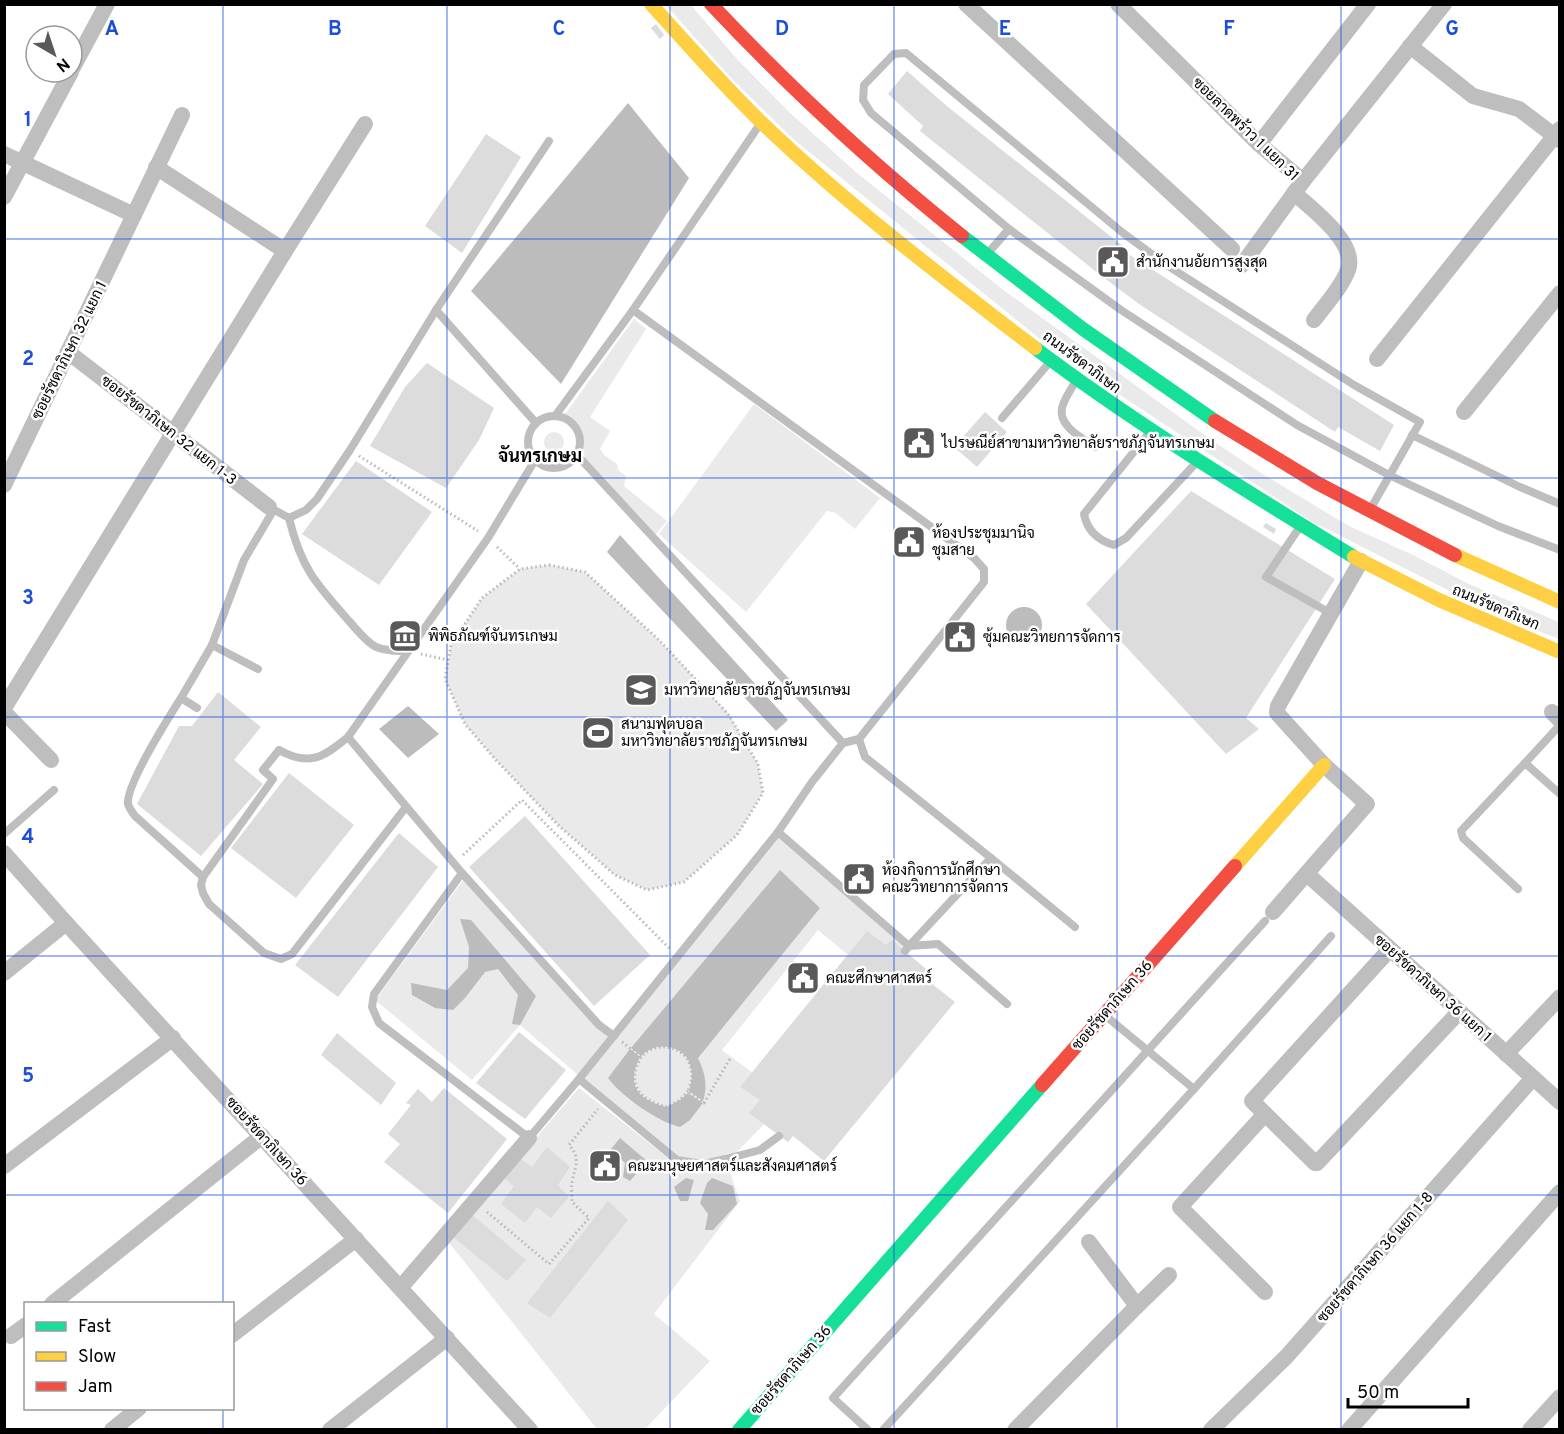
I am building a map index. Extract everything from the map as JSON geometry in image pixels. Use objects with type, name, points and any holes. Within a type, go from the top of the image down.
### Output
[{"type":"main road","name":"ถนนรัชดาภิเษก","points":[[651,4],[717,78],[844,197],[1051,361],[1150,432],[1361,561],[1439,600],[1560,652]]},
{"type":"main road","name":"ถนนรัชดาภิเษก","points":[[711,4],[784,82],[851,143],[986,255],[1072,322],[1281,463],[1369,513],[1502,578],[1560,602]]},
{"type":"main road","name":"ซอยรัชดาภิเษก 36","points":[[739,1430],[1324,765]]},
{"type":"street","points":[[84,46],[106,4]]},
{"type":"street","points":[[966,4],[1232,249]]},
{"type":"street","name":"ซอยลาดพร้าว 1 แยก 31","points":[[1118,4],[1299,187],[1242,265]]},
{"type":"street","points":[[1259,144],[1368,4]]},
{"type":"street","points":[[1314,320],[1337,289],[1349,267],[1347,249],[1299,187],[1444,4]]},
{"type":"street","points":[[1377,359],[1558,135],[1519,109],[1473,96],[1410,46]]},
{"type":"street","points":[[4,197],[64,84]]},
{"type":"street","name":"ซอยรัชดาภิเษก 32 แยก 1","points":[[4,485],[182,115]]},
{"type":"street","points":[[51,760],[4,710],[365,124]]},
{"type":"street","points":[[4,154],[134,215]]},
{"type":"street","points":[[156,167],[285,251]]},
{"type":"street","points":[[1464,412],[1560,293]]},
{"type":"street","name":"ซอยรัชดาภิเษก 32 แยก 1-3","points":[[68,352],[271,509]]},
{"type":"street","points":[[1269,917],[1367,804],[1324,765],[1277,714],[1278,706],[1361,561]]},
{"type":"street","name":"ซอยรัชดาภิเษก 36","points":[[4,853],[530,1430]]},
{"type":"street","name":"ซอยรัชดาภิเษก 36 แยก 1","points":[[1307,874],[1560,1102]]},
{"type":"street","points":[[4,973],[66,923]]},
{"type":"street","points":[[1390,949],[1252,1101],[1314,1163],[1317,1163],[1459,1011]]},
{"type":"street","points":[[1506,1054],[1560,997]]},
{"type":"street","points":[[4,1166],[173,1038]]},
{"type":"street","name":"ซอยรัชดาภิเษก 36 แยก 1-8","points":[[1210,1430],[1287,1356],[1533,1078]]},
{"type":"street","points":[[1265,1114],[1180,1207],[1265,1292]]},
{"type":"street","points":[[54,1302],[262,1136]]},
{"type":"street","points":[[400,1287],[529,1138]]},
{"type":"street","points":[[1349,1430],[1560,1192]]},
{"type":"street","points":[[234,1333],[356,1239]]},
{"type":"street","points":[[1089,1242],[1137,1306]]},
{"type":"street","points":[[1015,1430],[1169,1275]]},
{"type":"street","points":[[11,1336],[24,1326]]},
{"type":"street","points":[[330,1430],[447,1338]]},
{"type":"street","points":[[1530,1430],[1560,1397]]},
{"type":"street","points":[[112,1430],[137,1410]]},
{"type":"lane","points":[[1369,513],[1389,475],[1420,422],[1354,386],[1167,266],[1123,233],[906,53],[894,54],[864,85],[863,100],[871,113],[1009,229],[1130,316],[1297,425],[1389,475],[1498,526],[1560,550]]},
{"type":"lane","points":[[555,416],[572,423],[580,438],[577,455],[565,466],[557,468],[542,465],[531,454],[528,438],[536,423],[555,416],[633,310],[762,122]]},
{"type":"lane","points":[[289,518],[306,510],[317,499],[350,450],[436,310],[549,141]]},
{"type":"lane","points":[[986,255],[1009,229]]},
{"type":"lane","points":[[436,310],[536,423]]},
{"type":"lane","points":[[462,873],[374,994],[372,1007],[379,1023],[529,1138],[778,832],[812,782],[843,743],[860,739],[984,582],[984,568],[974,558],[633,310]]},
{"type":"lane","points":[[1002,418],[1051,361]]},
{"type":"lane","points":[[1076,379],[1062,408],[1062,419],[1068,427],[1095,447]]},
{"type":"lane","points":[[1150,432],[1084,514],[1086,526],[1103,542],[1114,545],[1126,538],[1198,462]]},
{"type":"lane","points":[[1412,435],[1560,504]]},
{"type":"lane","points":[[577,455],[843,743]]},
{"type":"lane","points":[[406,807],[292,954],[281,959],[264,953],[209,904],[202,893],[203,877],[273,779],[263,770],[279,750],[291,756],[306,758],[327,755],[348,737],[488,538],[535,460]]},
{"type":"lane","points":[[203,877],[135,816],[128,804],[129,795],[147,754],[212,645],[244,560],[271,509],[289,518],[302,560],[317,585],[362,635],[374,646],[386,650],[408,651]]},
{"type":"lane","points":[[1301,525],[1266,577],[1330,613]]},
{"type":"lane","points":[[212,645],[258,669]]},
{"type":"lane","points":[[181,698],[197,708]]},
{"type":"lane","points":[[1518,889],[1463,838],[1461,831],[1525,763],[1557,719]]},
{"type":"lane","points":[[348,737],[462,873],[599,1025],[614,1036]]},
{"type":"lane","points":[[860,739],[865,757],[1075,927]]},
{"type":"lane","points":[[1525,763],[1560,794]]},
{"type":"lane","points":[[4,834],[54,789]]},
{"type":"lane","points":[[778,832],[907,949]]},
{"type":"lane","points":[[907,949],[991,858]]},
{"type":"lane","points":[[868,1430],[833,1398],[1269,917]]},
{"type":"lane","points":[[883,1430],[1194,1089],[1330,936]]},
{"type":"lane","points":[[907,949],[938,944],[1007,1004]]},
{"type":"lane","points":[[1104,1015],[1194,1089]]},
{"type":"lane","points":[[579,1079],[677,1160],[704,1164],[726,1159],[760,1150],[779,1136]]},
{"type":"path","points":[[350,450],[488,538],[520,569]]},
{"type":"path","points":[[549,565],[585,572],[659,640],[728,714],[758,764],[763,793],[737,835],[684,882],[647,890],[615,875],[558,825],[465,724],[445,679],[448,660],[451,645],[482,598],[520,569],[549,565]]},
{"type":"path","points":[[408,651],[448,660]]},
{"type":"path","points":[[454,864],[522,800],[678,957]]},
{"type":"path","points":[[614,1036],[641,1057]]},
{"type":"path","points":[[660,1047],[677,1050],[686,1057],[691,1067],[692,1081],[688,1091],[680,1100],[667,1107],[645,1098],[638,1090],[634,1080],[634,1072],[641,1057],[651,1049],[660,1047]]},
{"type":"path","points":[[688,1091],[704,1103],[731,1057]]},
{"type":"path","points":[[475,1201],[549,1264],[589,1218],[572,1202],[572,1184],[578,1162],[575,1151],[569,1145],[605,1100]]},
{"type":"shaded area","points":[[666,5],[691,5],[737,59],[789,112],[857,173],[1002,289],[1210,439],[1264,475],[1349,526],[1469,584],[1559,622],[1559,639],[1499,616],[1311,521],[1061,356],[792,138],[732,79]]},
{"type":"shaded area","points":[[628,103],[689,178],[561,384],[471,291]]},
{"type":"shaded area","points":[[634,319],[646,329],[590,417],[610,431],[600,449],[604,455],[617,464],[618,470],[626,476],[624,486],[667,521],[655,535],[585,459],[581,431],[563,417]]},
{"type":"shaded area","points":[[754,404],[880,498],[855,529],[836,513],[827,511],[746,612],[659,534]]},
{"type":"shaded area","points":[[554,432],[561,435],[564,442],[561,449],[554,452],[547,449],[544,442],[547,435]]},
{"type":"shaded area","points":[[620,535],[788,720],[776,731],[607,552]]},
{"type":"shaded area","points":[[549,565],[585,572],[659,640],[728,713],[758,764],[763,793],[737,835],[684,882],[647,890],[615,875],[558,825],[496,760],[465,724],[445,679],[451,645],[482,598],[520,569]]},
{"type":"shaded area","points":[[1024,607],[1037,612],[1042,625],[1037,638],[1024,643],[1011,638],[1006,625],[1011,612]]},
{"type":"shaded area","points":[[408,706],[439,734],[408,758],[379,729]]},
{"type":"shaded area","points":[[778,836],[904,947],[877,979],[818,930],[722,1050],[776,1090],[769,1119],[734,1155],[702,1160],[677,1156],[583,1079]]},
{"type":"shaded area","points":[[780,870],[820,908],[698,1058],[705,1079],[703,1101],[689,1091],[692,1070],[683,1054],[670,1047],[662,1047],[647,1051],[641,1056],[631,1048]]},
{"type":"shaded area","points":[[464,879],[610,1036],[578,1075],[520,1025],[472,1080],[375,1000]]},
{"type":"shaded area","points":[[460,919],[471,920],[536,996],[520,1025],[512,1024],[518,995],[498,969],[485,972],[453,1010],[435,1008],[412,995],[411,983],[447,990],[468,968],[469,947]]},
{"type":"shaded area","points":[[630,1049],[640,1057],[634,1076],[637,1090],[642,1096],[667,1107],[688,1093],[703,1103],[690,1120],[680,1127],[661,1120],[622,1093],[608,1078]]},
{"type":"shaded area","points":[[579,1088],[676,1164],[704,1168],[727,1164],[740,1201],[654,1314],[710,1361],[645,1429],[597,1429],[447,1240]]},
{"type":"shaded area","points":[[620,1138],[647,1161],[630,1181],[623,1177],[625,1163],[611,1149]]},
{"type":"shaded area","points":[[686,1178],[694,1180],[688,1201],[680,1201],[674,1187]]},
{"type":"shaded area","points":[[712,1178],[733,1186],[737,1204],[713,1230],[705,1230],[708,1214],[700,1203],[707,1183]]},
{"type":"building","points":[[656,24],[664,35],[660,39],[651,28]]},
{"type":"building","name":"สำนักงานอัยการสูงสุด","points":[[907,71],[948,107],[1124,247],[1122,250],[1394,425],[1380,451],[1338,427],[1335,432],[1139,304],[920,131],[923,126],[888,94]]},
{"type":"building","points":[[486,134],[521,157],[462,253],[425,226]]},
{"type":"building","points":[[427,363],[494,408],[479,440],[446,488],[370,446],[405,387]]},
{"type":"building","points":[[985,412],[1007,432],[977,467],[954,447]]},
{"type":"building","points":[[356,461],[432,512],[379,585],[302,534]]},
{"type":"building","points":[[1191,491],[1335,579],[1246,718],[1259,729],[1226,754],[1086,604]]},
{"type":"building","points":[[1266,523],[1276,529],[1274,534],[1263,527]]},
{"type":"building","points":[[218,692],[261,727],[234,760],[263,784],[201,856],[137,804],[179,726],[192,726]]},
{"type":"building","points":[[289,773],[354,825],[296,898],[231,848]]},
{"type":"building","points":[[525,816],[650,955],[594,1006],[469,867]]},
{"type":"building","points":[[399,833],[438,867],[338,997],[295,965]]},
{"type":"building","points":[[867,931],[886,945],[892,940],[926,969],[922,976],[955,1002],[824,1161],[793,1136],[788,1142],[749,1113],[760,1100],[740,1087]]},
{"type":"building","points":[[519,1032],[566,1070],[525,1119],[476,1083]]},
{"type":"building","points":[[337,1033],[396,1083],[381,1105],[321,1055]]},
{"type":"building","points":[[444,1088],[507,1139],[448,1213],[384,1162],[400,1144],[388,1134],[411,1105],[406,1103],[418,1089],[432,1102]]},
{"type":"building","points":[[547,1147],[570,1167],[558,1185],[569,1197],[551,1218],[537,1207],[525,1223],[501,1204],[514,1186],[502,1177],[518,1157],[532,1167]]},
{"type":"building","points":[[608,1201],[628,1220],[550,1318],[527,1303]]},
{"type":"building","points":[[470,1213],[526,1260],[507,1281],[452,1236]]},
{"type":"traffic: fast","points":[[962,236],[1083,329],[1215,421]]},
{"type":"traffic: fast","points":[[1035,348],[1152,430],[1354,557]]},
{"type":"traffic: fast","points":[[739,1430],[1042,1085]]},
{"type":"traffic: slow","points":[[651,4],[732,93],[793,152],[894,239],[1035,348]]},
{"type":"traffic: slow","points":[[1455,555],[1560,602]]},
{"type":"traffic: slow","points":[[1354,557],[1439,600],[1560,652]]},
{"type":"traffic: slow","points":[[1235,866],[1324,765]]},
{"type":"traffic: jam","points":[[711,4],[832,124],[962,236]]},
{"type":"traffic: jam","points":[[1215,421],[1317,483],[1455,555]]},
{"type":"traffic: jam","points":[[1042,1085],[1235,866]]},
{"type":"place","name":"สำนักงานอัยการสูงสุด","points":[[1113,262]]},
{"type":"place","name":"ไปรษณีย์สาขามหาวิทยาลัยราชภัฏจันทรเกษม","points":[[919,443]]},
{"type":"place","name":"ห้องประชุมมานิจ ชุมสาย","points":[[909,542]]},
{"type":"place","name":"พิพิธภัณฑ์จันทรเกษม","points":[[405,636]]},
{"type":"place","name":"ซุ้มคณะวิทยการจัดการ","points":[[960,637]]},
{"type":"place","name":"มหาวิทยาลัยราชภัฏจันทรเกษม","points":[[641,690]]},
{"type":"place","name":"สนามฟุตบอล มหาวิทยาลัยราชภัฏจันทรเกษม","points":[[598,733]]},
{"type":"place","name":"ห้องกิจการนักศึกษา คณะวิทยาการจัดการ","points":[[859,879]]},
{"type":"place","name":"คณะศึกษาศาสตร์","points":[[803,978]]},
{"type":"place","name":"คณะมนุษยศาสตร์และสังคมศาสตร์","points":[[605,1166]]},
{"type":"district","name":"จันทรเกษม","points":[[540,456]]}]
